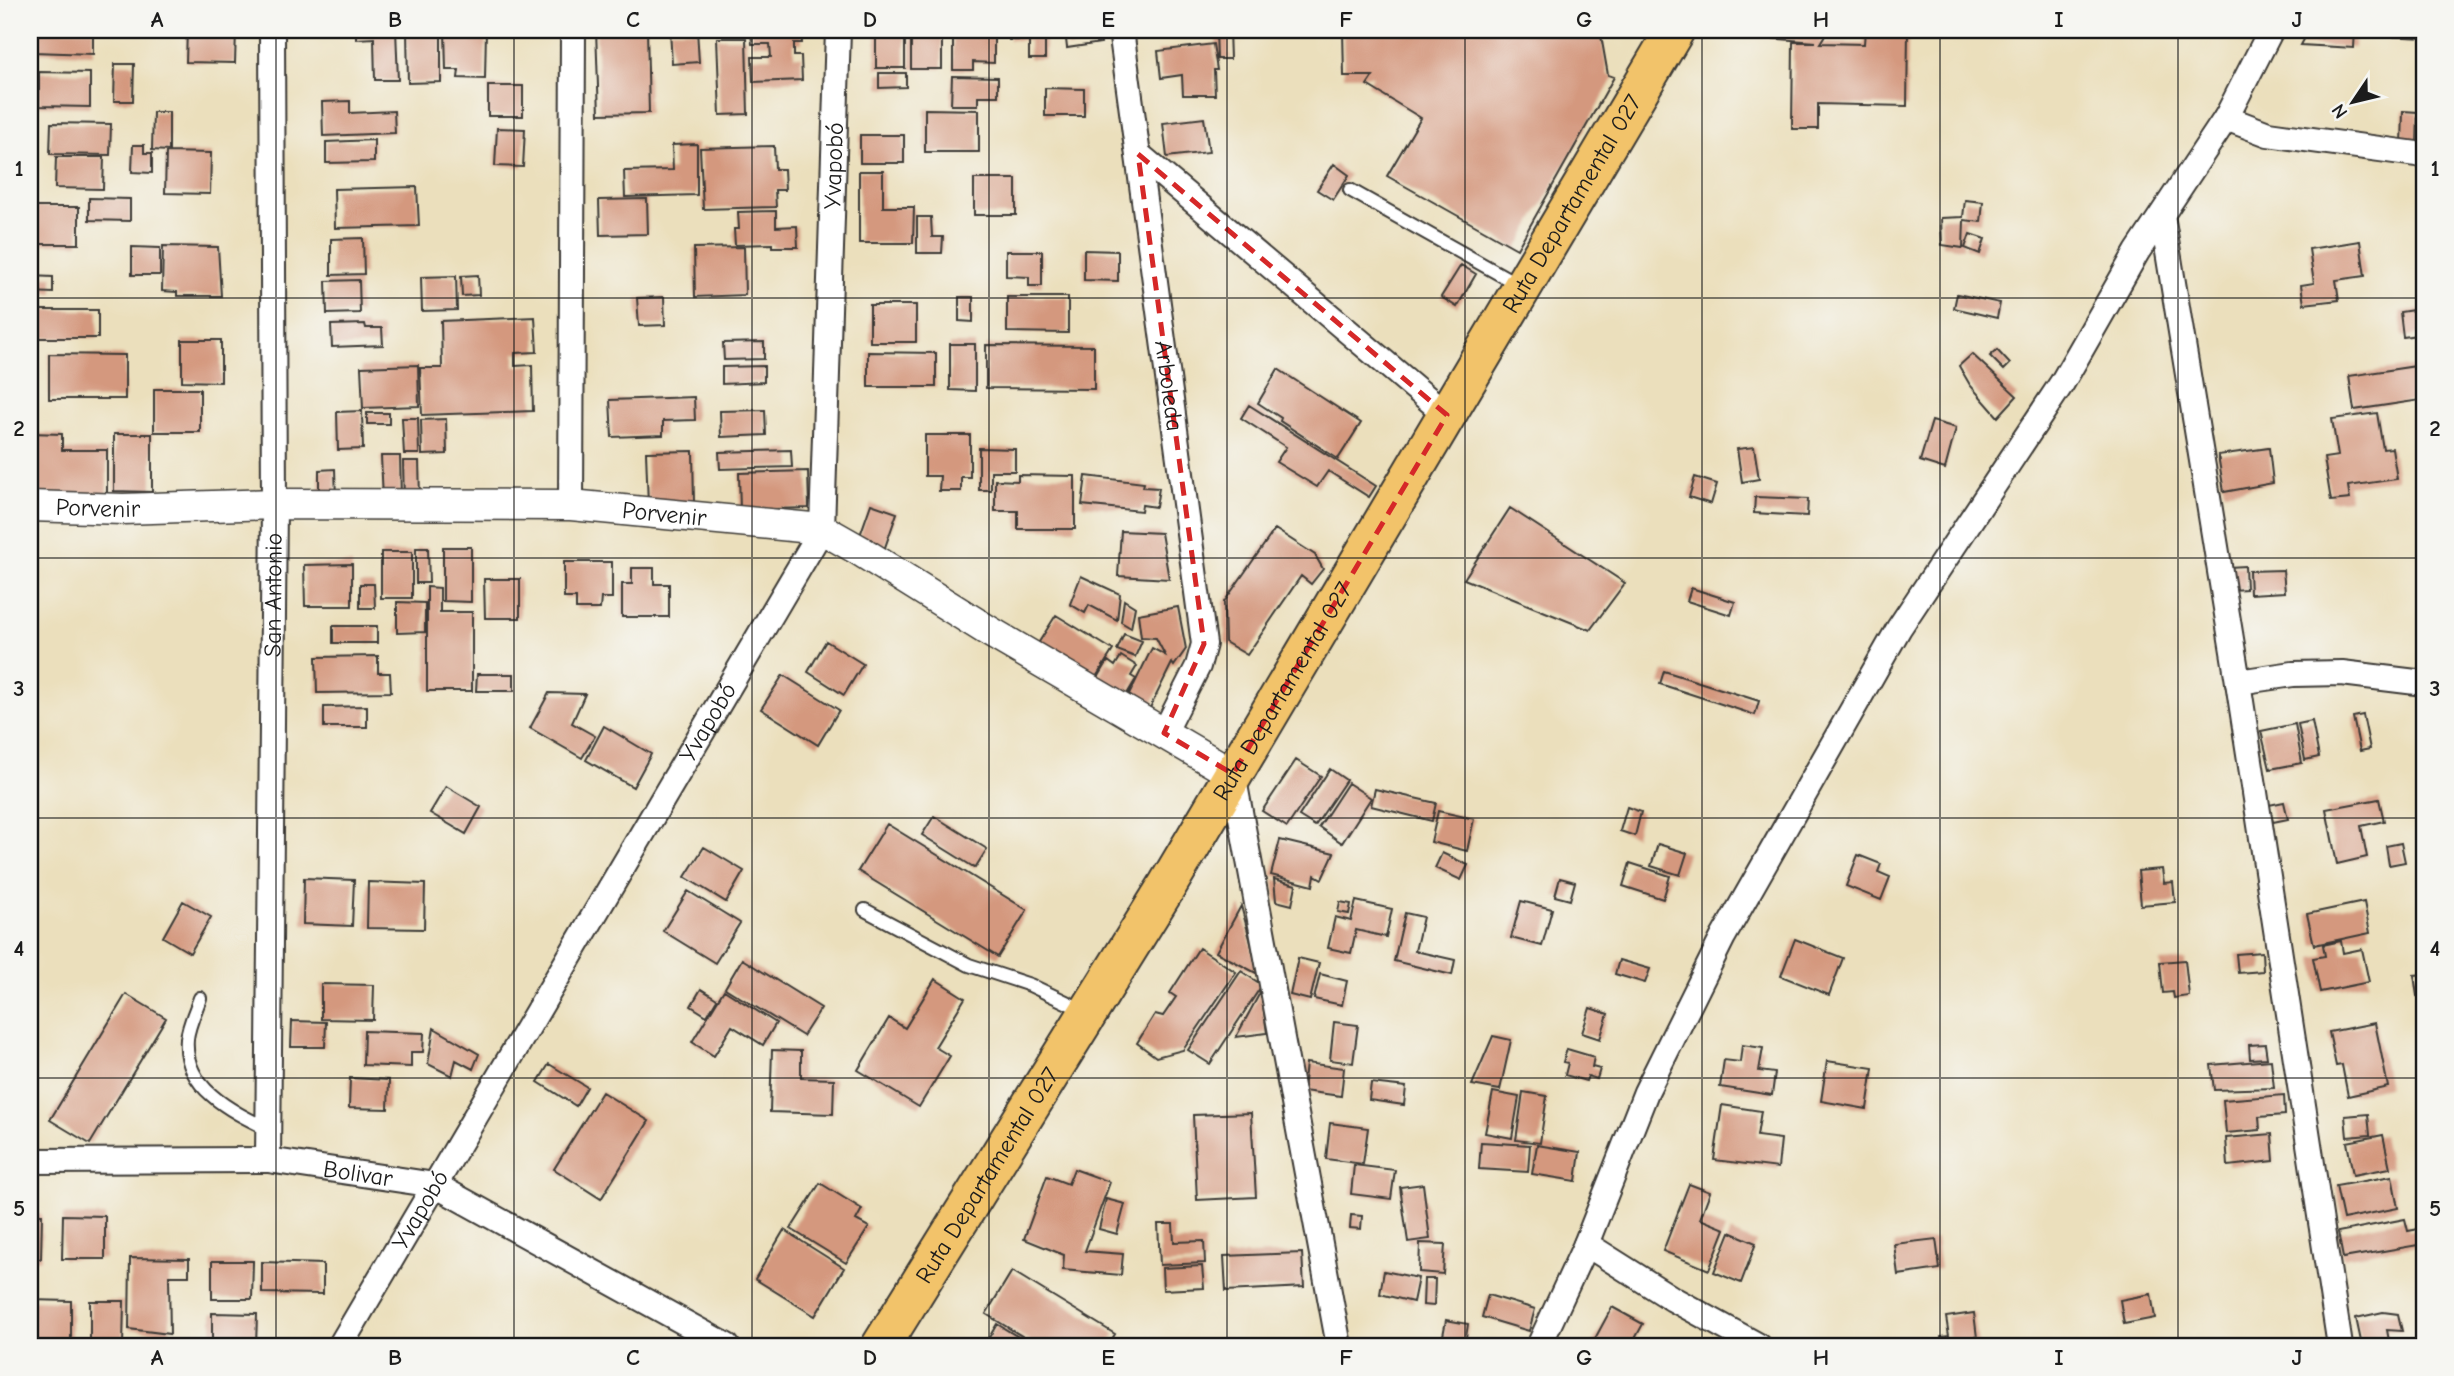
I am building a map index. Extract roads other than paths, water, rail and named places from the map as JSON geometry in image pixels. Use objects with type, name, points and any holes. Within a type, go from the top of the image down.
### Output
[{"type":"main road","name":"Ruta Departamental 027","points":[[881,1346],[1089,1013],[1233,775],[1675,30]]},
{"type":"street","name":"San Antonio","points":[[268,1160],[274,504],[272,30]]},
{"type":"street","points":[[570,505],[573,30]]},
{"type":"street","name":"Yvapobó","points":[[340,1346],[822,529],[838,30]]},
{"type":"street","name":"Arboleda","points":[[1121,30],[1204,644],[1198,666],[1164,733]]},
{"type":"street","points":[[1539,1346],[1586,1244],[1646,1092],[1730,925],[1899,628],[2062,383],[2137,252],[2226,118],[2271,30]]},
{"type":"street","points":[[2226,118],[2268,134],[2424,155]]},
{"type":"street","points":[[1138,154],[1447,415]]},
{"type":"street","points":[[2162,215],[2238,681],[2340,1346]]},
{"type":"street","name":"Porvenir","points":[[30,506],[123,509],[274,504],[570,505],[822,529],[1233,775]]},
{"type":"street","points":[[2238,681],[2293,674],[2343,673],[2424,684]]},
{"type":"street","points":[[1233,775],[1339,1346]]},
{"type":"street","name":"Bolivar","points":[[30,1161],[268,1160],[435,1185],[727,1346]]},
{"type":"street","points":[[1586,1244],[1673,1299],[1759,1346]]},
{"type":"lane","points":[[1350,190],[1522,286]]},
{"type":"lane","points":[[865,910],[969,965],[1030,985],[1089,1013]]},
{"type":"lane","points":[[200,998],[187,1038],[189,1065],[203,1089],[238,1114],[268,1129]]}]
